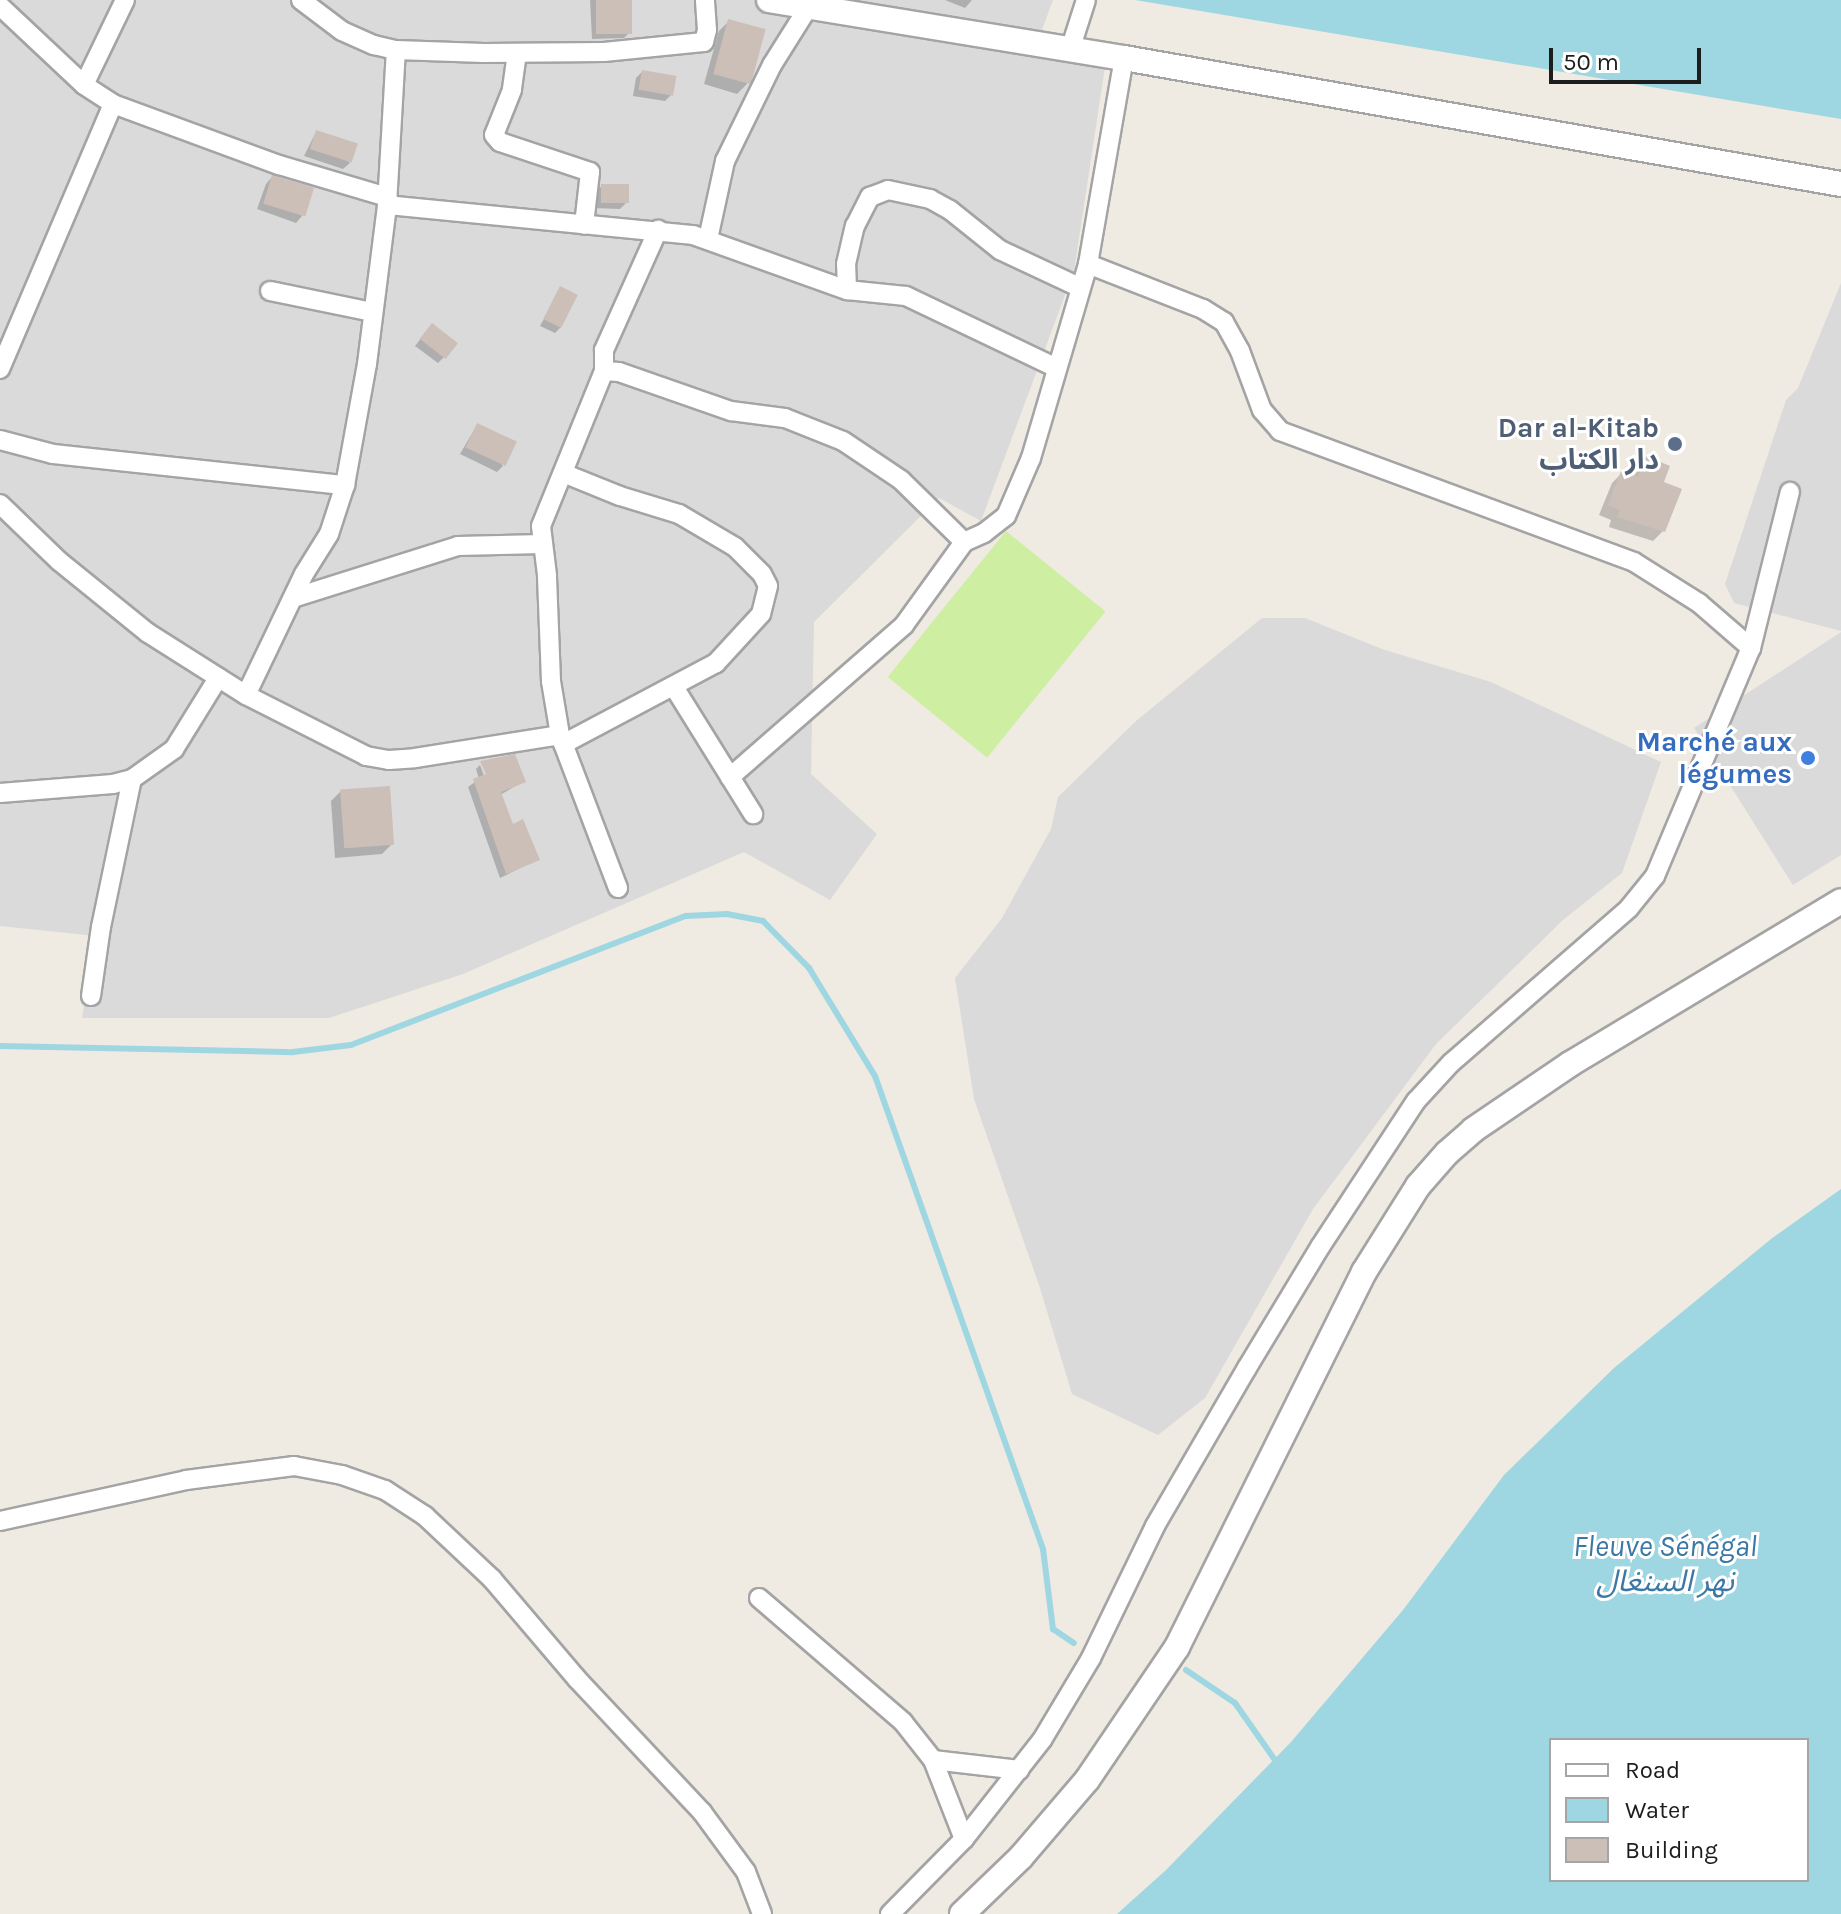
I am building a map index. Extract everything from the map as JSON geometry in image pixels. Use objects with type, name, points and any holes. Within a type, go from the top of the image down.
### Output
[{"type":"street","points":[[84,85],[125,0]]},
{"type":"street","points":[[301,0],[356,39],[396,50],[517,53],[604,52],[704,42],[707,30],[705,0]]},
{"type":"street","points":[[769,0],[809,6],[843,6],[1070,50],[1841,184]]},
{"type":"street","points":[[1070,50],[1086,0]]},
{"type":"street","points":[[0,6],[84,85],[113,104],[279,165],[387,201],[584,225],[658,230],[708,239],[847,290],[906,296],[1057,368]]},
{"type":"street","points":[[708,239],[725,161],[772,65],[809,6]]},
{"type":"street","points":[[246,695],[293,598],[329,534],[345,485],[363,392],[387,201],[396,50]]},
{"type":"street","points":[[517,53],[512,90],[494,135],[500,142],[590,172],[584,225]]},
{"type":"street","points":[[730,777],[904,625],[964,542],[984,533],[1006,516],[1031,458],[1088,264],[1124,58]]},
{"type":"street","points":[[0,369],[113,104]]},
{"type":"street","points":[[847,290],[847,251],[855,226],[870,197],[888,190],[914,194],[944,206],[1000,250],[1081,288]]},
{"type":"street","points":[[618,888],[562,739],[551,681],[543,518],[604,371],[604,350],[658,230]]},
{"type":"street","points":[[1088,264],[1203,309],[1224,322],[1240,351],[1262,410],[1280,431],[1634,562],[1699,603],[1751,648]]},
{"type":"street","points":[[270,291],[372,312]]},
{"type":"street","points":[[604,371],[619,372],[731,411],[785,418],[843,441],[901,480],[964,542]]},
{"type":"street","points":[[0,440],[53,454],[345,485]]},
{"type":"street","points":[[0,504],[59,561],[117,610],[218,678],[246,695],[376,758],[415,758],[562,739],[674,687],[716,663],[761,614],[768,586],[762,574],[735,547],[679,514],[620,496],[563,473]]},
{"type":"street","points":[[890,1914],[964,1839],[1042,1740],[1091,1658],[1155,1526],[1247,1368],[1320,1247],[1416,1101],[1451,1063],[1629,908],[1655,876],[1751,648],[1790,492]]},
{"type":"street","points":[[293,598],[458,546],[543,544]]},
{"type":"street","points":[[0,793],[113,784],[132,779],[174,749],[218,678]]},
{"type":"street","points":[[674,687],[753,814]]},
{"type":"street","points":[[91,996],[101,927],[132,779]]},
{"type":"street","points":[[962,1914],[1021,1857],[1087,1780],[1177,1647],[1364,1272],[1418,1186],[1447,1153],[1473,1130],[1570,1064],[1841,901]]},
{"type":"street","points":[[0,1521],[186,1480],[294,1466],[342,1475],[385,1490],[425,1516],[492,1579],[577,1679],[702,1812],[746,1872],[762,1914]]},
{"type":"street","points":[[759,1598],[903,1722],[933,1760],[964,1839]]},
{"type":"street","points":[[933,1760],[1019,1770]]},
{"type":"shaded area","points":[[0,0],[1053,0],[1033,54],[1105,67],[1074,271],[981,521],[939,498],[814,622],[811,774],[877,834],[830,900],[744,852],[463,974],[329,1018],[82,1018],[96,936],[0,926]]},
{"type":"shaded area","points":[[1841,283],[1841,631],[1734,603],[1725,584],[1786,400],[1798,388]]},
{"type":"shaded area","points":[[1262,618],[1305,618],[1382,649],[1491,682],[1661,762],[1622,873],[1563,920],[1436,1044],[1313,1209],[1205,1398],[1158,1435],[1072,1394],[1039,1285],[974,1099],[955,978],[1002,918],[1051,829],[1058,797],[1136,721]]},
{"type":"shaded area","points":[[1841,632],[1841,855],[1793,885],[1694,728]]},
{"type":"green space","points":[[1006,531],[1105,612],[987,758],[888,677]]},
{"type":"water","points":[[1135,0],[1841,0],[1841,119]]},
{"type":"water","name":"Fleuve Sénégal نهر السنغال","points":[[1841,1189],[1841,1914],[1117,1914],[1166,1870],[1291,1742],[1403,1610],[1504,1475],[1614,1368],[1771,1239]]},
{"type":"building","points":[[596,0],[632,0],[632,34],[596,34]]},
{"type":"building","points":[[728,19],[766,29],[751,84],[713,74]]},
{"type":"building","points":[[642,70],[676,76],[673,96],[639,90]]},
{"type":"building","points":[[316,130],[358,144],[352,163],[310,149]]},
{"type":"building","points":[[272,175],[314,188],[305,217],[263,204]]},
{"type":"building","points":[[601,184],[629,184],[629,203],[601,203]]},
{"type":"building","points":[[560,286],[578,295],[561,328],[543,319]]},
{"type":"building","points":[[432,323],[458,343],[446,359],[420,339]]},
{"type":"building","points":[[477,423],[517,442],[505,466],[466,447]]},
{"type":"building","points":[[1646,456],[1670,466],[1664,482],[1682,489],[1665,532],[1617,517],[1620,510],[1608,505],[1621,471],[1638,477]]},
{"type":"building","points":[[515,754],[526,782],[501,792],[513,824],[523,819],[540,860],[506,874],[473,779],[486,774],[480,761]]},
{"type":"building","points":[[390,786],[394,845],[344,848],[340,789]]},
{"type":"waterway","points":[[0,1046],[293,1052],[351,1045],[686,916],[727,914],[763,921],[809,968],[875,1076],[1043,1549],[1053,1629],[1074,1643]]},
{"type":"waterway","points":[[1186,1670],[1235,1703],[1277,1763]]},
{"type":"place","name":"Dar al-Kitab دار الكتاب","points":[[1675,444]]},
{"type":"place","name":"Marché aux légumes","points":[[1808,758]]}]
